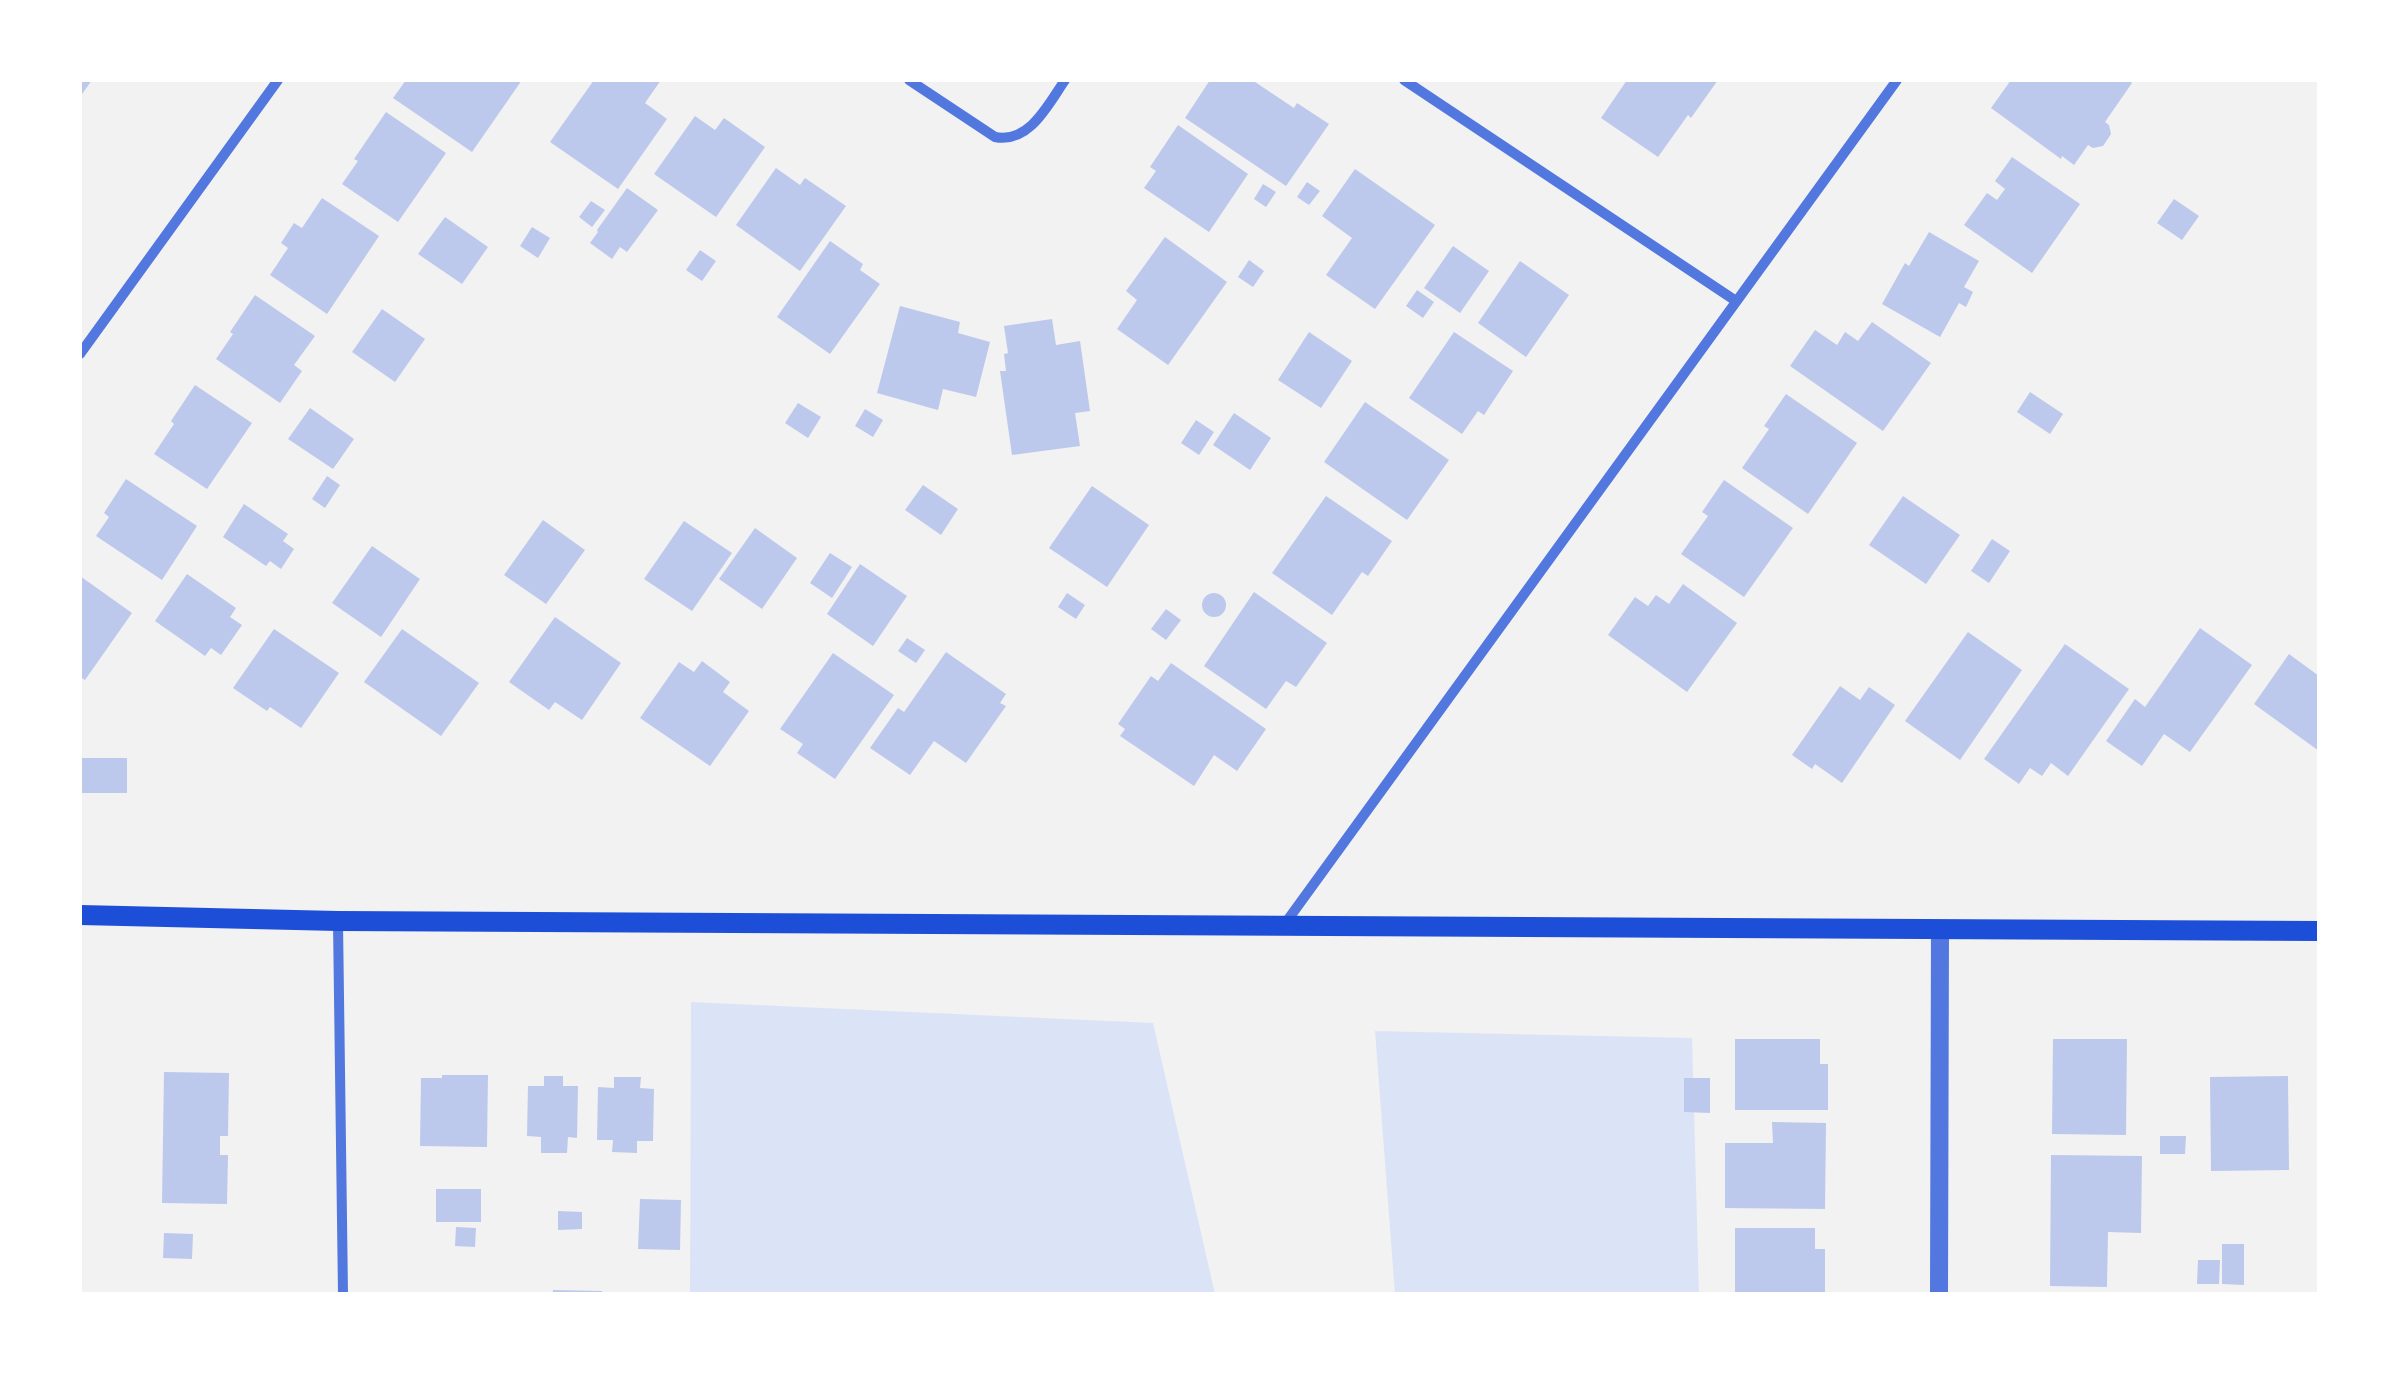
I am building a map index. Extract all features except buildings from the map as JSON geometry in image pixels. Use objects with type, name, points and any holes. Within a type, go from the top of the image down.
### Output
[{"type":"main road","points":[[80,915],[338,920],[2319,931]]},
{"type":"street","points":[[80,354],[278,80]]},
{"type":"street","points":[[908,80],[994,137],[1008,140],[1025,132],[1064,80]]},
{"type":"street","points":[[1404,80],[1736,301]]},
{"type":"street","points":[[1284,925],[1896,80]]},
{"type":"street","points":[[338,920],[342,1294]]},
{"type":"street","points":[[1939,1294],[1940,928]]},
{"type":"shaded area","points":[[691,1002],[1153,1023],[1215,1294],[690,1294]]},
{"type":"shaded area","points":[[1375,1031],[1692,1038],[1699,1294],[1395,1294]]}]
